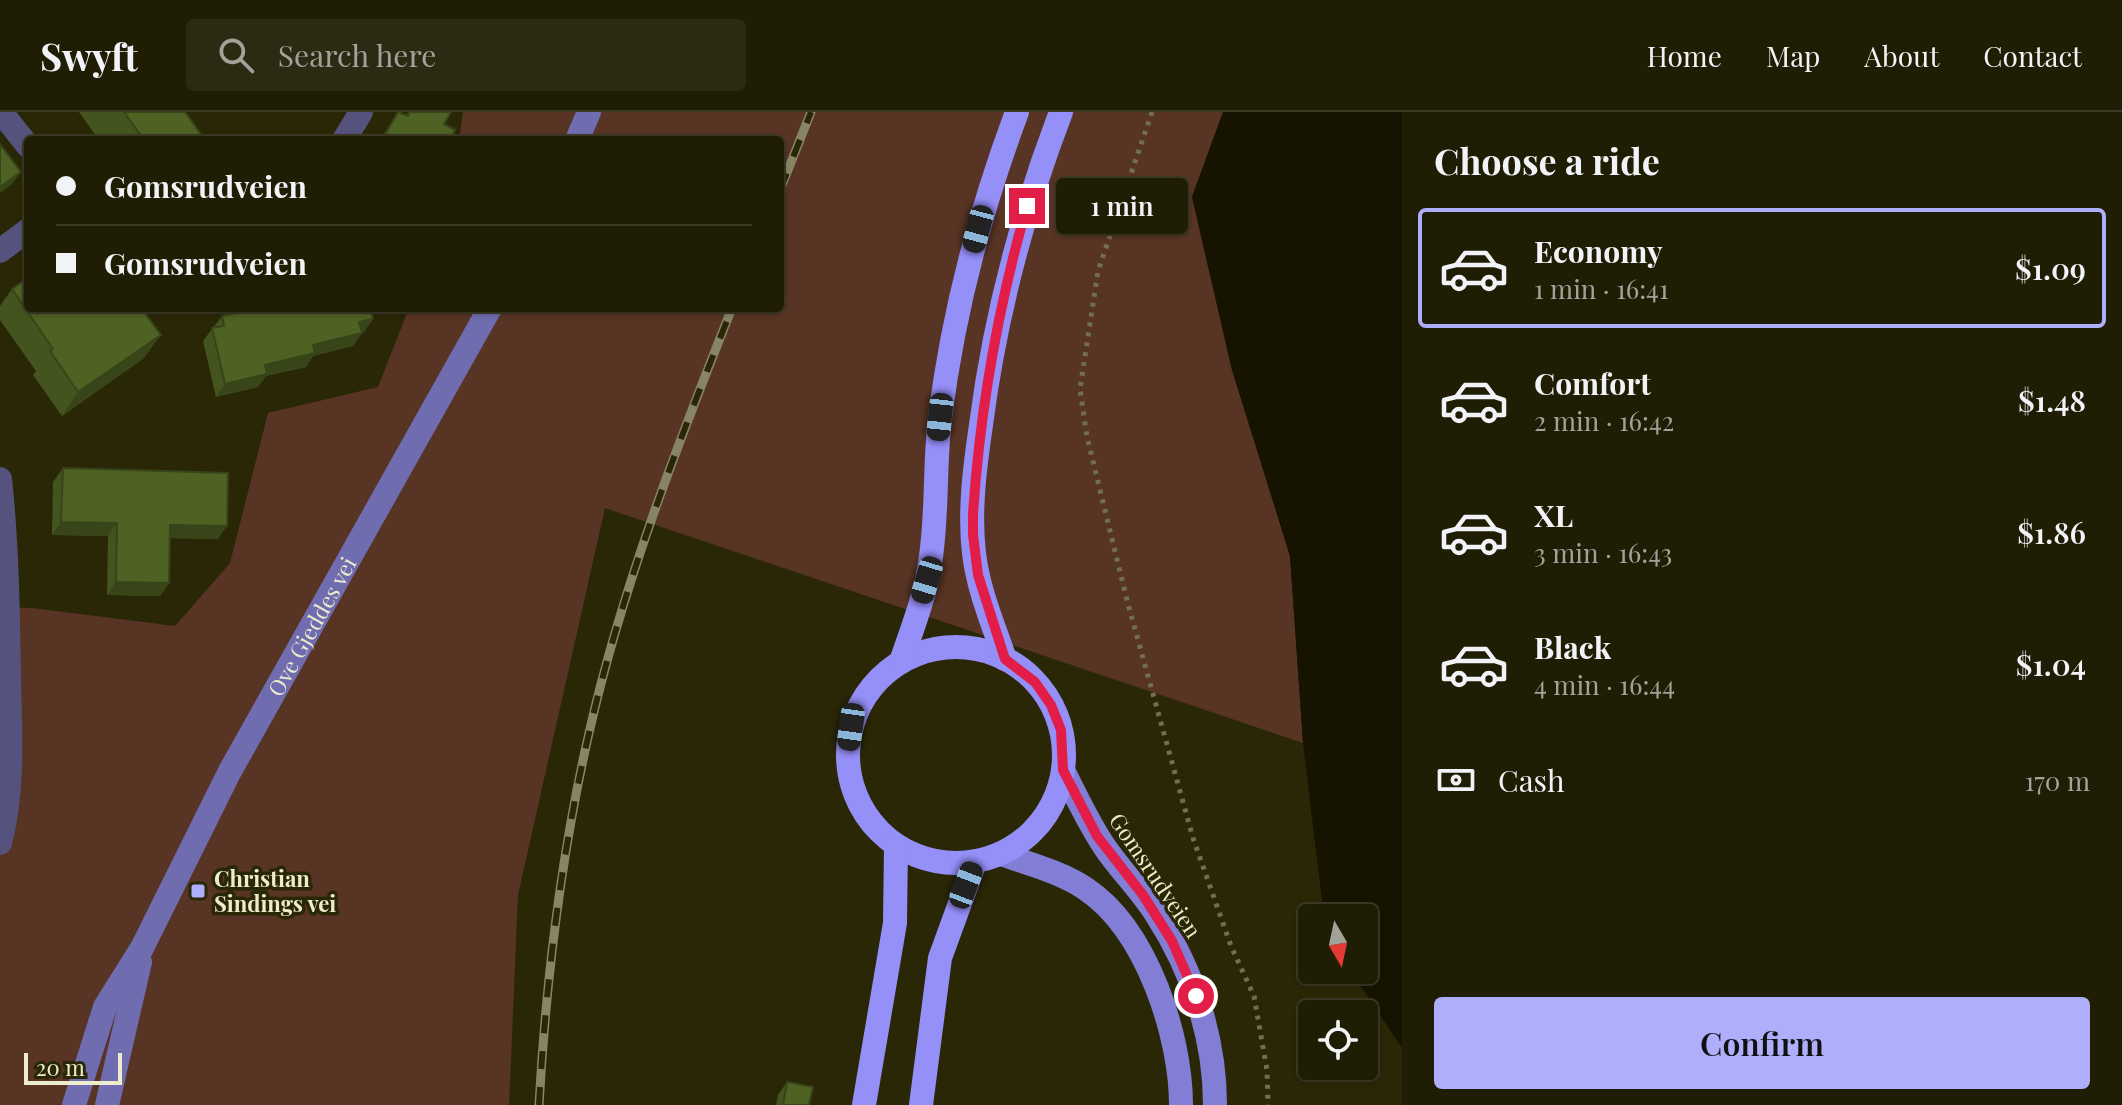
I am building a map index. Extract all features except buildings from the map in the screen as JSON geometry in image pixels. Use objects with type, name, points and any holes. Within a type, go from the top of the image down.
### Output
[{"type":"highway","points":[[901,662],[931,561],[940,417],[958,310],[978,229],[1017,112]]},
{"type":"highway","points":[[1005,659],[974,556],[978,450],[987,377],[1013,255],[1035,181],[1061,112]]},
{"type":"highway","points":[[952,647],[980,650],[1005,659],[1035,682],[1051,705],[1061,730],[1063,770],[1056,797],[1041,822],[1024,839],[1001,854],[975,862],[934,861],[896,846],[876,828],[860,806],[850,781],[848,754],[851,727],[862,702],[878,680],[901,662],[924,652],[952,647]]},
{"type":"highway","points":[[864,1105],[895,923],[896,846]]},
{"type":"highway","points":[[921,1105],[940,958],[975,862]]},
{"type":"main road","name":"Gomsrudveien","points":[[1063,770],[1097,836],[1156,915],[1185,967],[1213,1060],[1215,1105]]},
{"type":"main road","points":[[1001,854],[1066,878],[1088,890],[1127,934],[1142,957],[1163,1007],[1179,1065],[1181,1105]]},
{"type":"street","points":[[1,112],[24,141]]},
{"type":"street","points":[[346,136],[361,112]]},
{"type":"street","points":[[579,136],[589,112]]},
{"type":"street","points":[[0,251],[24,233]]},
{"type":"street","name":"Ove Gjeddes vei","points":[[74,1105],[105,1007],[142,948],[230,771],[488,312]]},
{"type":"street","points":[[0,479],[8,606],[11,737],[9,810],[0,843]]},
{"type":"street","name":"Ove Gjeddes vei","points":[[107,1105],[142,948]]},
{"type":"path","points":[[1152,112],[1098,271],[1080,389],[1087,437],[1124,589],[1193,838],[1231,946],[1254,996],[1267,1070],[1268,1105]]},
{"type":"shaded area","points":[[463,112],[1223,112],[1192,197],[1232,370],[1290,556],[1303,743],[605,508],[518,895],[509,1105],[0,1105],[0,629],[3,607],[175,626],[230,563],[268,413],[378,387],[407,312],[784,312],[784,136],[460,136]]},
{"type":"shaded area","points":[[1223,112],[1402,112],[1402,1048],[1378,1012],[1378,1000],[1370,1000],[1359,984],[1378,984],[1378,904],[1322,904],[1303,743],[1290,556],[1232,370],[1192,197]]},
{"type":"railway","points":[[784,180],[811,112]]},
{"type":"railway","points":[[539,1105],[556,918],[570,825],[602,678],[634,571],[671,465],[730,312]]},
{"type":"place","name":"Christian Sindings vei","points":[[198,891]]},
{"type":"route","points":[[1027,206],[1000,308],[987,377],[973,514],[974,556],[978,575],[1005,659],[1035,682],[1051,705],[1061,730],[1063,770],[1097,836],[1143,895],[1172,941],[1196,996]]}]
